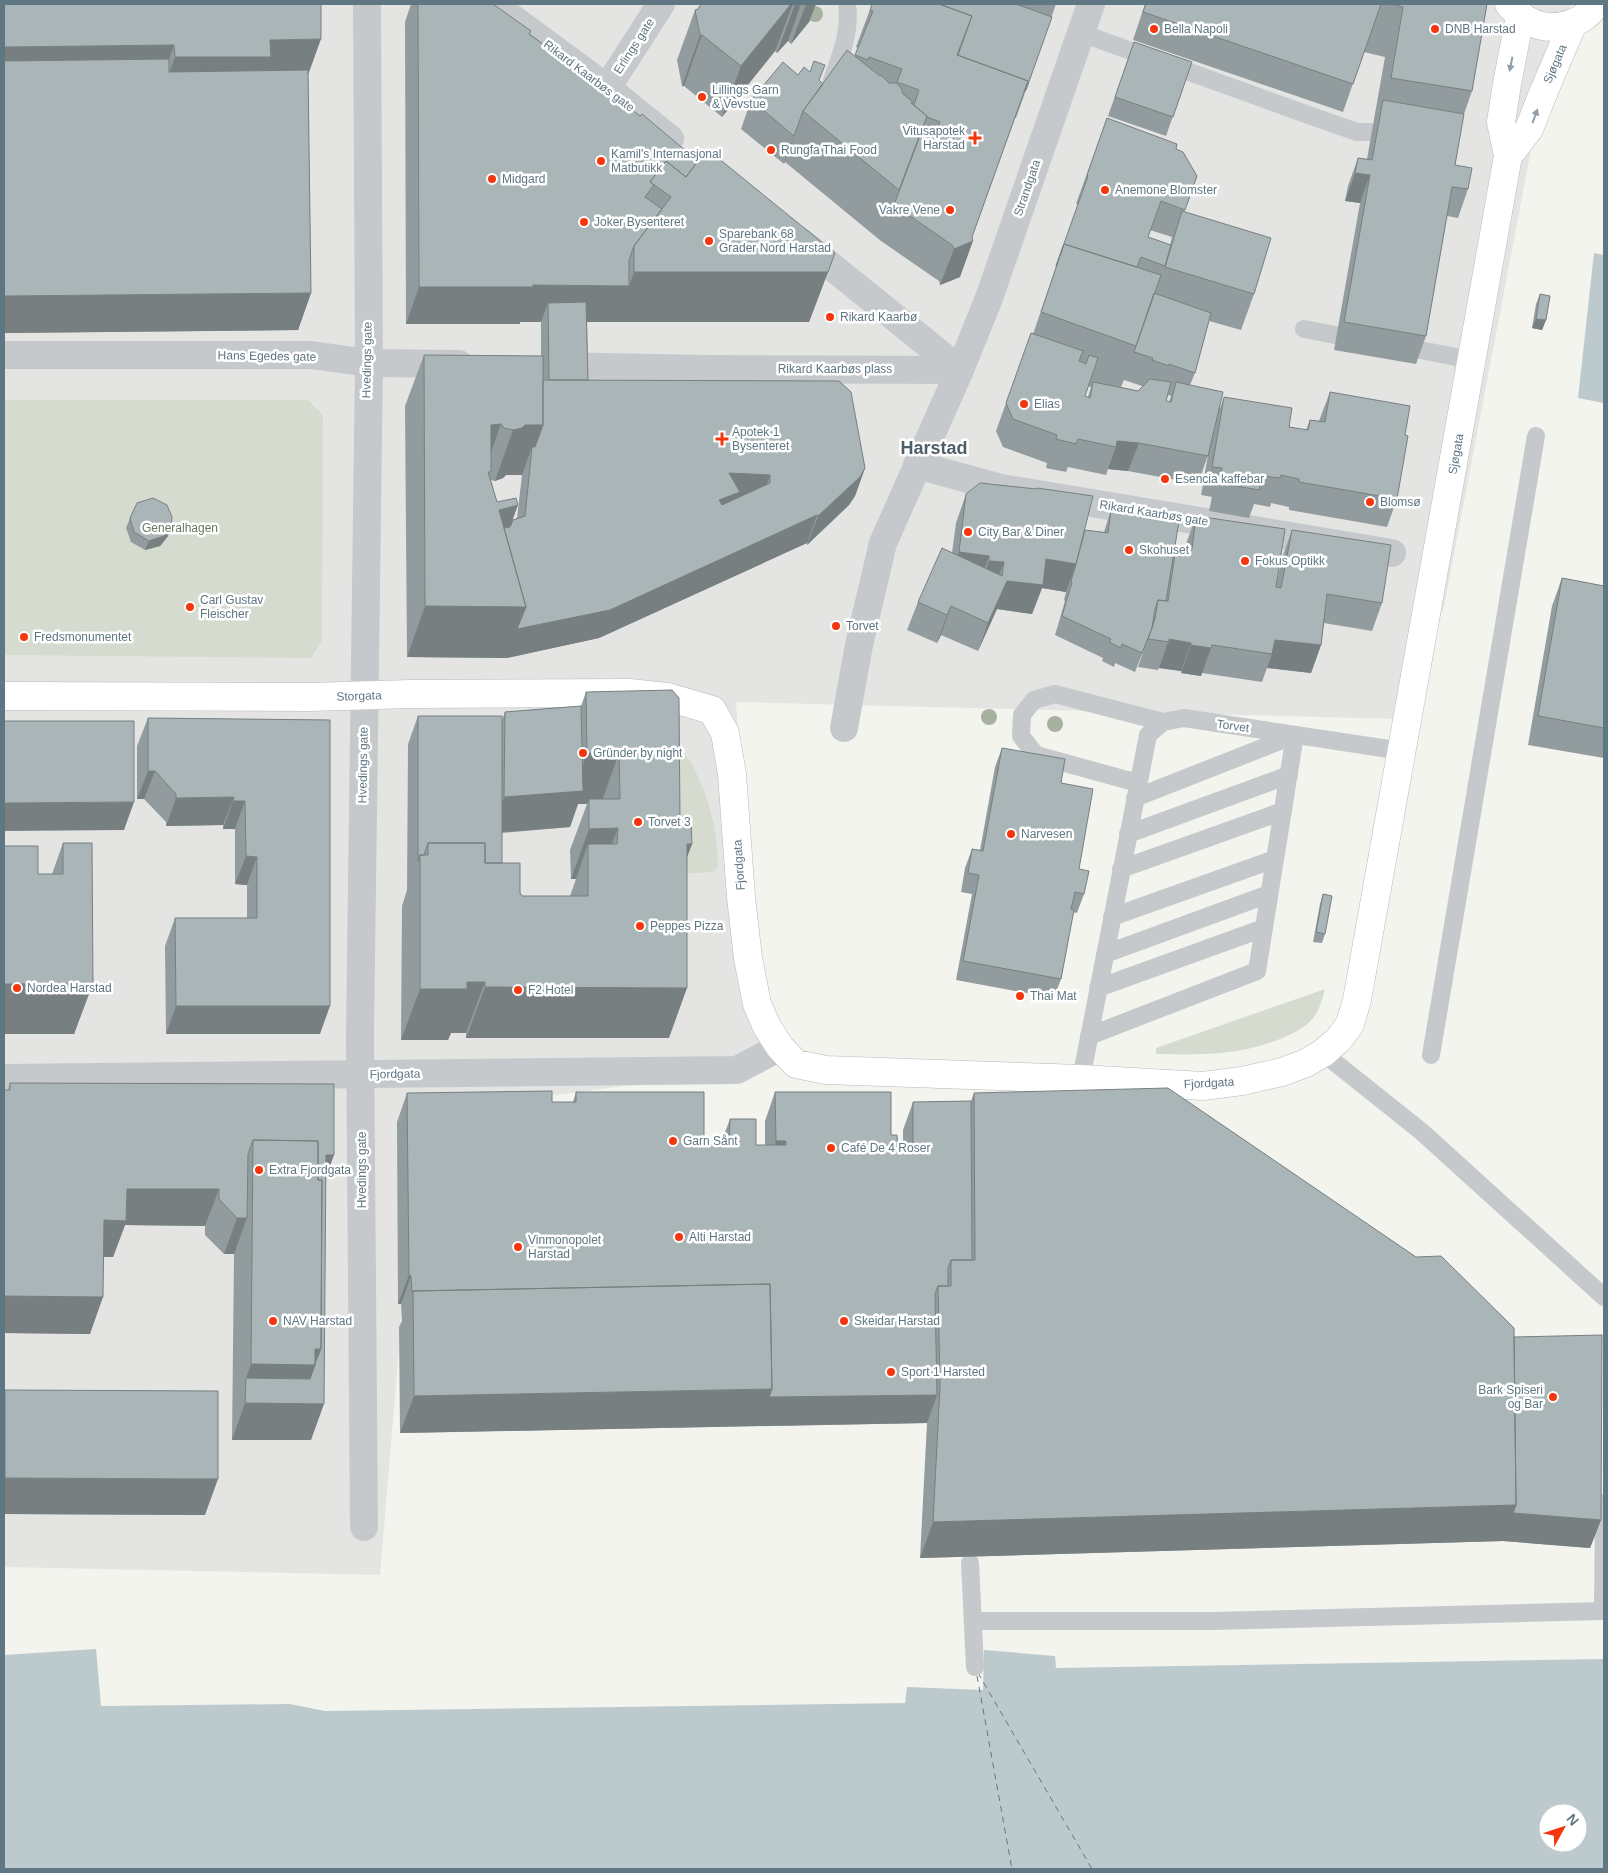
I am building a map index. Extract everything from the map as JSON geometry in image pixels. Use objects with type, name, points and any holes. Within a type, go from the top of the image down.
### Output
[{"type":"highway","points":[[1515,10],[1532,23],[1545,27],[1559,27],[1573,24],[1585,17],[1596,4]]},
{"type":"highway","name":"Sjøgata","points":[[1402,751],[1508,156],[1501,122],[1515,10]]},
{"type":"highway","name":"Sjøgata","points":[[1508,156],[1529,130],[1573,24]]},
{"type":"highway","name":"Storgata","points":[[4,696],[364,696],[628,693],[667,697],[712,710]]},
{"type":"highway","name":"Fjordgata","points":[[712,710],[725,733],[732,774],[741,897],[748,958],[757,1004],[767,1027],[780,1047],[796,1064],[826,1070],[1080,1078],[1203,1086],[1242,1081],[1282,1072],[1306,1063],[1323,1053],[1339,1039],[1350,1024],[1357,1000],[1402,751]]},
{"type":"street","name":"Hvedings gate","points":[[364,1527],[360,1035],[368,363],[367,4]]},
{"type":"street","name":"Rikard Kaarbøs gate","points":[[492,4],[607,88],[690,155]]},
{"type":"street","name":"Erlings gate","points":[[607,88],[661,4]]},
{"type":"street","name":"Strandgata","points":[[960,370],[988,298],[1090,4]]},
{"type":"street","points":[[778,224],[960,370],[883,543],[859,645],[844,728]]},
{"type":"street","name":"Hans Egedes gate","points":[[4,355],[311,356],[368,363],[486,364]]},
{"type":"street","name":"Rikard Kaarbøs plass","points":[[525,365],[709,369],[960,370]]},
{"type":"street","name":"Rikard Kaarbøs gate","points":[[917,465],[1001,488],[1392,553]]},
{"type":"street","name":"Fjordgata","points":[[4,1078],[737,1070],[780,1047]]},
{"type":"lane","points":[[833,96],[830,87],[842,55],[849,18],[847,4]]},
{"type":"lane","points":[[1080,33],[1357,132],[1371,132]]},
{"type":"lane","points":[[1304,329],[1335,335]]},
{"type":"lane","points":[[1420,350],[1472,360]]},
{"type":"lane","points":[[1431,1055],[1536,436]]},
{"type":"lane","points":[[1089,1036],[1257,971],[1295,735],[1137,791],[1036,755],[1021,736],[1022,715],[1034,700],[1055,694],[1162,722]]},
{"type":"lane","name":"Torvet","points":[[1162,722],[1184,718],[1402,751]]},
{"type":"lane","points":[[1080,1078],[1148,735],[1162,722]]},
{"type":"lane","points":[[1128,834],[1289,775]]},
{"type":"lane","points":[[1122,869],[1283,811]]},
{"type":"lane","points":[[1112,917],[1275,859]]},
{"type":"lane","points":[[1105,954],[1270,894]]},
{"type":"lane","points":[[1098,988],[1264,928]]},
{"type":"lane","points":[[1323,1053],[1422,1132],[1604,1297]]},
{"type":"lane","points":[[973,1621],[1213,1621],[1603,1611],[1604,1503]]},
{"type":"lane","points":[[970,1563],[975,1668]]},
{"type":"shaded area","points":[[4,4],[1572,4],[1551,45],[1444,607],[1398,719],[736,702],[762,1068],[419,1113],[380,1575],[4,1567]]},
{"type":"shaded area","points":[[1594,253],[1604,255],[1604,403],[1578,398]]},
{"type":"shaded area","points":[[96,1649],[101,1706],[290,1704],[325,1711],[905,1703],[907,1687],[983,1690],[984,1650],[1055,1656],[1056,1668],[1604,1659],[1604,1869],[4,1869],[4,1655]]},
{"type":"green space","name":"Generalhagen","points":[[4,400],[308,400],[323,415],[322,640],[311,658],[4,655]]},
{"type":"green space","points":[[678,745],[693,767],[709,805],[718,855],[718,867],[713,872],[679,874]]},
{"type":"green space","points":[[1325,989],[1319,1008],[1313,1018],[1300,1029],[1285,1037],[1253,1048],[1222,1053],[1156,1054],[1156,1048]]},
{"type":"building","points":[[4,4],[321,4],[321,39],[270,40],[271,57],[175,57],[174,45],[4,47]]},
{"type":"building","points":[[418,4],[493,4],[531,31],[529,34],[592,80],[594,77],[610,89],[608,91],[640,116],[642,114],[698,161],[686,177],[666,161],[650,182],[654,185],[645,197],[662,209],[634,246],[629,260],[629,286],[419,287]]},
{"type":"building","points":[[701,4],[791,4],[741,66],[700,35],[695,10]]},
{"type":"building","points":[[872,4],[939,4],[972,16],[957,55],[1028,81],[972,237],[973,241],[954,249],[952,245],[894,205],[922,130],[935,135],[940,122],[927,117],[914,105],[919,90],[897,82],[902,69],[869,57],[868,60],[855,55],[873,11],[870,11]]},
{"type":"building","points":[[939,4],[1016,4],[1052,17],[1026,90],[1028,81],[958,55],[972,16]]},
{"type":"building","points":[[1146,4],[1381,4],[1353,84],[1143,12]]},
{"type":"building","points":[[1392,4],[1487,4],[1472,91],[1391,78],[1403,7]]},
{"type":"building","points":[[1134,42],[1192,62],[1173,117],[1115,97]]},
{"type":"building","points":[[847,50],[889,83],[896,83],[901,88],[903,94],[913,102],[911,103],[927,116],[899,190],[803,111]]},
{"type":"building","points":[[169,59],[169,72],[308,70],[311,293],[4,296],[4,61]]},
{"type":"building","points":[[814,61],[825,65],[819,80],[823,84],[803,111],[794,136],[751,100],[783,62],[798,75],[804,67],[810,72]]},
{"type":"building","points":[[1383,100],[1464,114],[1455,165],[1472,168],[1468,189],[1452,187],[1426,336],[1344,322],[1370,175],[1355,173],[1358,158],[1372,160]]},
{"type":"building","points":[[1107,118],[1177,144],[1176,149],[1183,152],[1197,176],[1185,210],[1161,201],[1148,237],[1171,245],[1165,266],[1141,257],[1137,267],[1064,244],[1056,266]]},
{"type":"building","points":[[707,149],[835,253],[828,272],[634,272],[634,246],[671,197],[650,182],[666,161],[686,177]]},
{"type":"building","points":[[1182,211],[1271,238],[1254,294],[1165,267]]},
{"type":"building","points":[[1064,244],[1161,275],[1136,346],[1041,312]]},
{"type":"building","points":[[1154,293],[1211,313],[1195,373],[1169,364],[1169,366],[1134,352]]},
{"type":"building","points":[[1540,294],[1550,296],[1546,320],[1536,319]]},
{"type":"building","points":[[586,302],[588,380],[549,380],[548,303]]},
{"type":"building","points":[[1031,333],[1083,351],[1079,361],[1086,364],[1089,355],[1098,358],[1085,396],[1090,398],[1093,382],[1138,391],[1150,379],[1171,382],[1166,401],[1171,402],[1176,382],[1223,392],[1208,456],[1139,443],[1117,441],[1116,447],[1078,439],[1076,444],[1056,439],[1057,435],[1013,419],[1006,403]]},
{"type":"building","points":[[424,355],[543,356],[543,425],[525,425],[522,428],[513,430],[504,428],[501,424],[491,425],[491,472],[488,472],[497,502],[516,498],[518,505],[499,510],[526,607],[425,606]]},
{"type":"building","points":[[543,380],[839,381],[851,392],[865,468],[860,477],[818,516],[610,610],[517,629],[526,607],[504,528],[510,527],[513,520],[525,516],[532,447],[535,447],[543,425]],"holes":[[[729,473],[770,475],[770,483],[722,505],[719,500],[740,492]]]},
{"type":"building","points":[[1330,392],[1410,406],[1405,435],[1408,436],[1397,499],[1299,482],[1299,479],[1281,475],[1280,478],[1262,476],[1259,490],[1220,483],[1222,468],[1212,467],[1224,397],[1292,408],[1289,427],[1308,430],[1310,420],[1325,422]]},
{"type":"building","points":[[980,483],[1037,488],[1093,496],[1076,564],[1046,559],[1043,585],[1007,581],[988,623],[951,606],[947,615],[918,602],[942,548],[1002,576],[1004,562],[989,561],[989,556],[959,552],[966,494]]},
{"type":"building","points":[[153,498],[167,505],[172,517],[171,527],[164,536],[149,541],[134,532],[130,518],[137,503]]},
{"type":"building","points":[[1111,510],[1179,521],[1166,601],[1158,600],[1152,628],[1142,653],[1122,644],[1121,648],[1109,642],[1111,639],[1062,616],[1085,530],[1108,533]]},
{"type":"building","points":[[1196,516],[1285,529],[1276,587],[1281,588],[1292,530],[1391,545],[1382,603],[1327,594],[1321,645],[1275,640],[1272,654],[1212,645],[1211,648],[1169,639],[1169,642],[1148,639],[1155,619],[1158,600],[1168,601],[1176,547],[1192,549]]},
{"type":"building","points":[[1562,578],[1604,586],[1604,728],[1538,716]]},
{"type":"building","points":[[672,690],[679,698],[680,821],[691,822],[692,844],[687,844],[687,988],[485,987],[485,982],[467,982],[467,989],[420,989],[420,855],[428,855],[428,843],[485,843],[485,863],[520,863],[520,893],[522,896],[588,896],[588,844],[617,844],[618,828],[589,829],[589,799],[620,799],[619,753],[587,753],[586,692]]},
{"type":"building","points":[[581,706],[583,791],[504,797],[505,712]]},
{"type":"building","points":[[418,716],[502,716],[502,863],[485,863],[485,843],[428,843],[424,855],[420,855],[418,861]]},
{"type":"building","points":[[148,718],[330,720],[330,1006],[176,1006],[175,918],[257,918],[257,857],[246,856],[245,801],[233,801],[234,797],[176,798],[176,794],[155,771],[148,771]]},
{"type":"building","points":[[4,721],[134,721],[134,802],[4,803]]},
{"type":"building","points":[[1002,748],[1065,759],[1061,783],[1093,789],[1079,869],[1089,871],[1084,894],[1075,892],[1071,909],[1074,910],[1061,979],[963,961],[979,875],[968,873],[972,849],[983,851]]},
{"type":"building","points":[[63,843],[92,843],[93,983],[4,984],[4,846],[38,846],[38,874],[63,874]]},
{"type":"building","points":[[1323,894],[1332,896],[1325,934],[1316,932]]},
{"type":"building","points":[[10,1083],[334,1084],[334,1155],[326,1155],[324,1404],[245,1403],[246,1378],[310,1379],[321,1349],[322,1180],[318,1180],[318,1141],[253,1140],[248,1154],[247,1218],[237,1218],[219,1199],[219,1189],[127,1189],[126,1221],[104,1220],[103,1297],[4,1296],[4,1090],[10,1090]]},
{"type":"building","points":[[1168,1088],[1416,1257],[1441,1256],[1514,1328],[1516,1505],[933,1522],[940,1386],[938,1286],[951,1286],[951,1260],[975,1260],[974,1093]]},
{"type":"building","name":"Alti Harstad","points":[[552,1091],[552,1102],[576,1102],[576,1092],[704,1092],[704,1145],[729,1145],[730,1119],[756,1119],[756,1145],[786,1145],[786,1141],[776,1141],[775,1092],[891,1092],[891,1135],[897,1135],[898,1149],[913,1148],[913,1102],[971,1101],[972,1260],[951,1260],[948,1268],[948,1286],[938,1286],[935,1294],[937,1395],[769,1397],[772,1389],[770,1284],[412,1292],[411,1276],[409,1275],[407,1093]]},
{"type":"building","points":[[253,1140],[318,1141],[318,1180],[322,1180],[321,1349],[315,1349],[315,1365],[251,1364]]},
{"type":"building","points":[[770,1284],[772,1389],[414,1396],[413,1291]]},
{"type":"building","points":[[1602,1335],[1601,1520],[1513,1513],[1516,1505],[1514,1337]]},
{"type":"building","points":[[5,1390],[218,1391],[218,1479],[5,1478]]},
{"type":"ferry route","points":[[978,1673],[1092,1869]]},
{"type":"ferry route","points":[[977,1676],[1012,1869]]},
{"type":"place","name":"Bella Napoli","points":[[1154,29]]},
{"type":"place","name":"DNB Harstad","points":[[1435,29]]},
{"type":"place","name":"Lillings Garn & Vevstue","points":[[702,97]]},
{"type":"place","name":"Vitusapotek Harstad","points":[[975,138]]},
{"type":"place","name":"Rungfa Thai Food","points":[[771,150]]},
{"type":"place","name":"Kamil's Internasjonal Matbutikk","points":[[601,161]]},
{"type":"place","name":"Midgard","points":[[492,179]]},
{"type":"place","name":"Anemone Blomster","points":[[1105,190]]},
{"type":"place","name":"Vakre Vene","points":[[950,210]]},
{"type":"place","name":"Joker Bysenteret","points":[[584,222]]},
{"type":"place","name":"Sparebank 68 Grader Nord Harstad","points":[[709,241]]},
{"type":"place","name":"Rikard Kaarbø","points":[[830,317]]},
{"type":"place","name":"Elias","points":[[1024,404]]},
{"type":"place","name":"Apotek 1 Bysenteret","points":[[722,439]]},
{"type":"place","name":"Esencia kaffebar","points":[[1165,479]]},
{"type":"place","name":"Blomsø","points":[[1370,502]]},
{"type":"place","name":"City Bar & Diner","points":[[968,532]]},
{"type":"place","name":"Skohuset","points":[[1129,550]]},
{"type":"place","name":"Fokus Optikk","points":[[1245,561]]},
{"type":"place","name":"Carl Gustav Fleischer","points":[[190,607]]},
{"type":"place","name":"Torvet","points":[[836,626]]},
{"type":"place","name":"Fredsmonumentet","points":[[24,637]]},
{"type":"place","name":"Gründer by night","points":[[583,753]]},
{"type":"place","name":"Torvet 3","points":[[638,822]]},
{"type":"place","name":"Narvesen","points":[[1011,834]]},
{"type":"place","name":"Peppes Pizza","points":[[640,926]]},
{"type":"place","name":"Nordea Harstad","points":[[17,988]]},
{"type":"place","name":"F2 Hotel","points":[[518,990]]},
{"type":"place","name":"Thai Mat","points":[[1020,996]]},
{"type":"place","name":"Garn Sånt","points":[[673,1141]]},
{"type":"place","name":"Café De 4 Roser","points":[[831,1148]]},
{"type":"place","name":"Extra Fjordgata","points":[[259,1170]]},
{"type":"place","name":"Alti Harstad","points":[[679,1237]]},
{"type":"place","name":"Vinmonopolet Harstad","points":[[518,1247]]},
{"type":"place","name":"NAV Harstad","points":[[273,1321]]},
{"type":"place","name":"Skeidar Harstad","points":[[844,1321]]},
{"type":"place","name":"Sport 1 Harsted","points":[[891,1372]]},
{"type":"place","name":"Bark Spiseri og Bar","points":[[1553,1397]]},
{"type":"district","name":"Harstad","points":[[934,448]]}]
